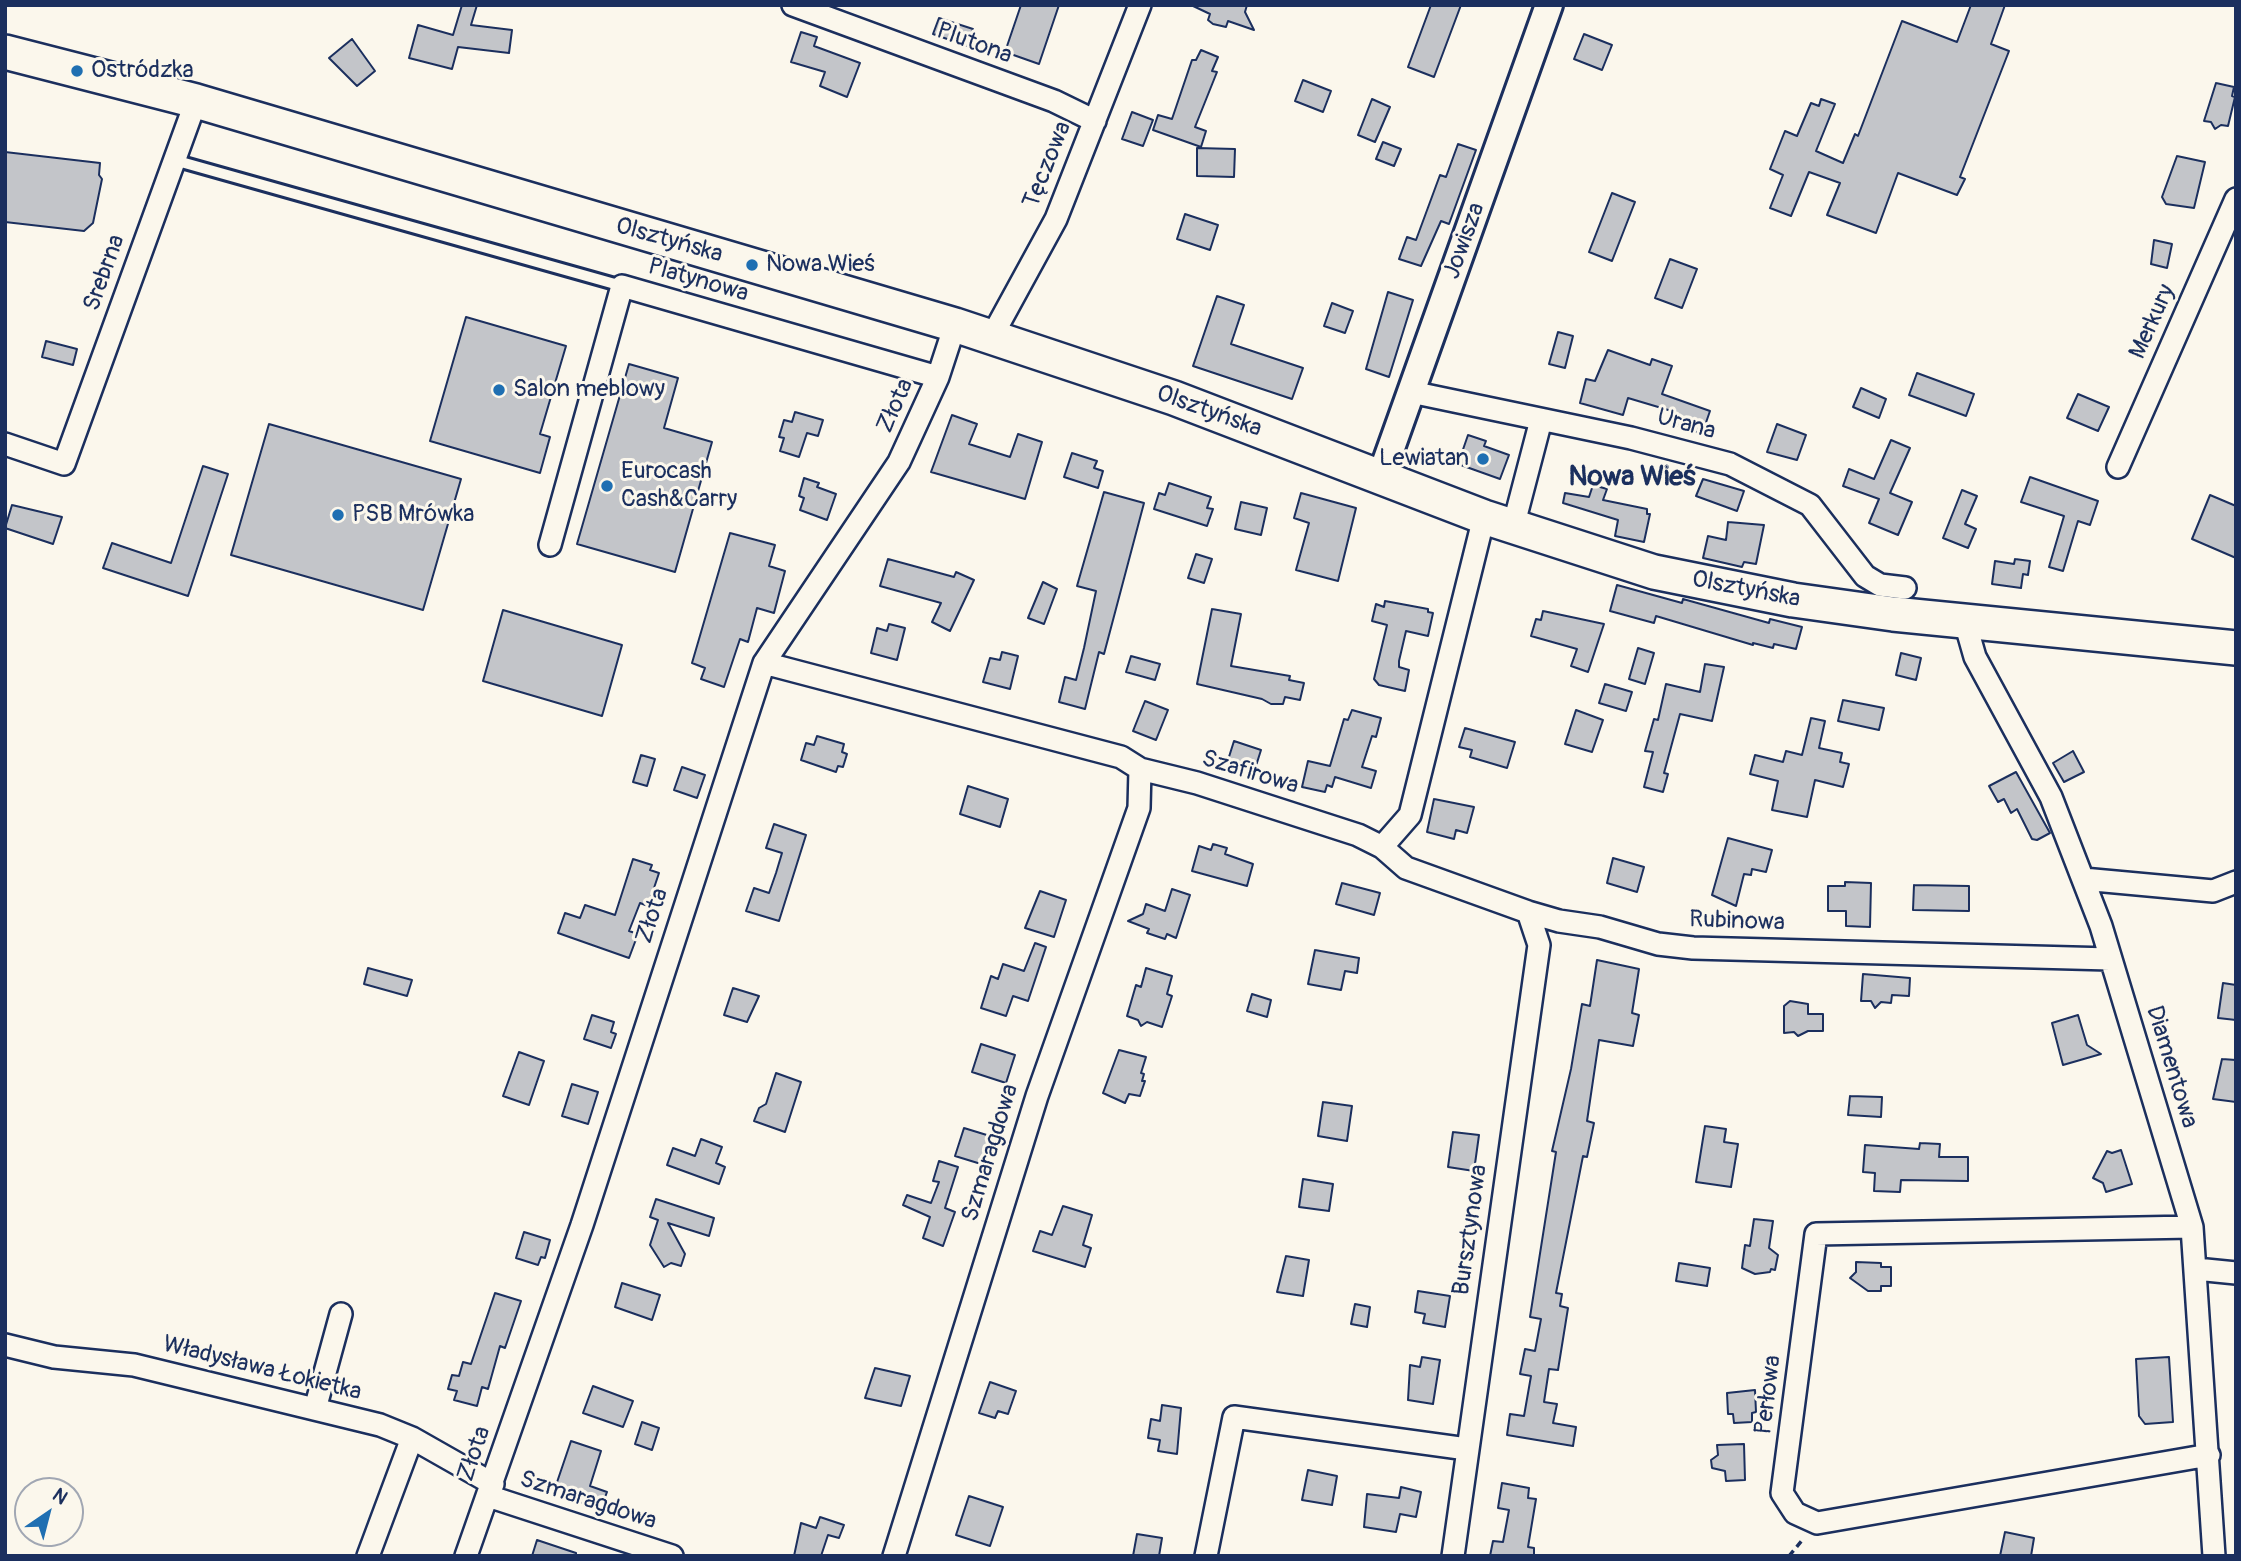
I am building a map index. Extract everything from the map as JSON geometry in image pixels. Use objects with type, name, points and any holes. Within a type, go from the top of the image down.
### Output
[{"type":"main road","points":[[5,52],[195,101]]},
{"type":"main road","name":"Olsztyńska","points":[[195,101],[955,325],[1174,398],[1498,522],[1677,577],[1793,600],[1965,622],[2236,648]]},
{"type":"street","name":"Plutona","points":[[793,5],[1054,101],[1095,121]]},
{"type":"street","name":"Tęczowa","points":[[991,338],[1056,219],[1140,5]]},
{"type":"street","name":"Jowisza","points":[[1381,476],[1549,5]]},
{"type":"street","name":"Srebrna","points":[[5,444],[64,464],[195,101]]},
{"type":"street","name":"Merkury","points":[[2118,467],[2236,199]]},
{"type":"street","name":"Platynowa","points":[[550,545],[622,286],[938,377]]},
{"type":"street","name":"Złota","points":[[466,1556],[582,1225],[764,663],[900,461],[938,377],[955,325]]},
{"type":"street","name":"Urana","points":[[1411,392],[1631,438],[1730,464],[1810,505],[1865,576],[1880,585],[1905,588]]},
{"type":"street","points":[[1382,847],[1410,815],[1498,522],[1541,420]]},
{"type":"street","name":"Diamentowa","points":[[1965,622],[1975,657],[2051,797],[2083,879],[2192,1227],[2214,1556]]},
{"type":"street","name":"Szafirowa","points":[[764,663],[1121,757],[1140,769],[1271,806],[1358,835],[1382,847]]},
{"type":"street","name":"Szmaragdowa","points":[[894,1556],[1037,1096],[1139,808],[1140,769]]},
{"type":"street","name":"Rubinowa","points":[[1382,847],[1406,868],[1528,912],[1559,922],[1600,927],[1658,944],[1693,948],[2110,959]]},
{"type":"street","points":[[2083,879],[2213,891],[2236,882]]},
{"type":"street","name":"Bursztynowa","points":[[1453,1556],[1539,945],[1528,912]]},
{"type":"street","name":"Perłowa","points":[[2192,1227],[1816,1234],[1782,1493],[1795,1513],[1817,1524],[2209,1455]]},
{"type":"street","points":[[2196,1269],[2236,1273]]},
{"type":"street","points":[[315,1409],[341,1314]]},
{"type":"street","name":"Władysława Łokietka","points":[[5,1345],[54,1357],[134,1365],[380,1425],[412,1438],[491,1490]]},
{"type":"street","points":[[1206,1556],[1234,1416],[1467,1449]]},
{"type":"street","points":[[368,1556],[412,1438]]},
{"type":"street","name":"Szmaragdowa","points":[[491,1490],[672,1556]]},
{"type":"lane","points":[[174,160],[622,286]]},
{"type":"building","points":[[462,5],[477,5],[471,25],[512,30],[509,53],[458,47],[452,69],[409,58],[418,25],[453,35]]},
{"type":"building","points":[[1021,5],[1059,5],[1039,64],[1005,52]]},
{"type":"building","points":[[1191,5],[1247,5],[1245,12],[1254,30],[1228,21],[1226,27],[1213,24],[1208,20],[1210,14]]},
{"type":"building","points":[[1431,5],[1461,5],[1434,77],[1408,67]]},
{"type":"building","points":[[1971,5],[2005,5],[1991,44],[2009,51],[1960,177],[1965,179],[1957,195],[1898,173],[1876,233],[1827,215],[1840,183],[1809,172],[1791,216],[1770,208],[1783,175],[1770,169],[1785,131],[1797,136],[1811,103],[1819,106],[1821,99],[1835,104],[1816,151],[1843,163],[1855,134],[1858,136],[1902,21],[1957,42]]},
{"type":"building","points":[[939,18],[973,29],[967,46],[933,34]]},
{"type":"building","points":[[801,32],[817,37],[814,46],[860,63],[847,97],[820,86],[825,72],[791,62]]},
{"type":"building","points":[[1584,34],[1612,45],[1602,70],[1574,59]]},
{"type":"building","points":[[352,39],[375,71],[357,86],[329,58]]},
{"type":"building","points":[[1201,50],[1218,57],[1212,71],[1217,72],[1195,127],[1206,131],[1201,147],[1153,130],[1158,115],[1172,119],[1192,60],[1196,60]]},
{"type":"building","points":[[1303,80],[1331,91],[1323,112],[1295,101]]},
{"type":"building","points":[[2216,83],[2234,87],[2232,96],[2235,97],[2228,126],[2221,125],[2215,129],[2211,122],[2204,121]]},
{"type":"building","points":[[1372,99],[1390,107],[1375,142],[1358,135]]},
{"type":"building","points":[[1132,112],[1153,120],[1143,146],[1122,139]]},
{"type":"building","points":[[1383,142],[1401,149],[1394,166],[1376,159]]},
{"type":"building","points":[[1458,144],[1476,150],[1449,224],[1441,221],[1421,266],[1399,259],[1407,237],[1416,240],[1440,175],[1446,177]]},
{"type":"building","points":[[1197,148],[1235,149],[1234,177],[1197,176]]},
{"type":"building","points":[[5,152],[100,163],[99,175],[102,179],[93,223],[84,231],[5,222]]},
{"type":"building","points":[[2177,156],[2205,162],[2194,208],[2166,204],[2162,197]]},
{"type":"building","points":[[1612,193],[1635,202],[1612,261],[1589,252]]},
{"type":"building","points":[[1185,214],[1218,225],[1210,250],[1177,239]]},
{"type":"building","points":[[2154,240],[2172,244],[2167,268],[2151,264]]},
{"type":"building","points":[[1670,259],[1697,269],[1682,308],[1655,298]]},
{"type":"building","points":[[1388,292],[1413,300],[1389,377],[1366,369]]},
{"type":"building","points":[[1217,296],[1244,305],[1231,344],[1303,368],[1292,399],[1193,366]]},
{"type":"building","points":[[1332,303],[1353,311],[1345,333],[1324,326]]},
{"type":"building","name":"Salon meblowy","points":[[466,317],[566,346],[540,434],[550,437],[540,473],[430,441]]},
{"type":"building","points":[[1558,332],[1573,336],[1565,368],[1549,364]]},
{"type":"building","points":[[46,341],[77,349],[73,365],[42,357]]},
{"type":"building","points":[[1608,350],[1650,365],[1652,359],[1672,366],[1662,394],[1710,411],[1702,434],[1671,423],[1675,412],[1628,398],[1623,415],[1580,403],[1586,379],[1595,381]]},
{"type":"building","points":[[629,364],[678,378],[664,428],[712,442],[675,572],[577,544]]},
{"type":"building","points":[[1917,373],[1974,394],[1966,416],[1909,395]]},
{"type":"building","points":[[1861,388],[1886,399],[1879,418],[1853,407]]},
{"type":"building","points":[[2078,394],[2109,407],[2098,431],[2067,418]]},
{"type":"building","points":[[795,412],[823,420],[818,436],[807,433],[799,457],[780,451],[784,438],[779,437],[784,420],[792,422]]},
{"type":"building","points":[[952,415],[977,424],[969,444],[1010,457],[1018,434],[1042,442],[1025,499],[931,472]]},
{"type":"building","points":[[269,424],[461,479],[423,610],[231,555]]},
{"type":"building","points":[[1777,424],[1806,435],[1797,460],[1767,452]]},
{"type":"building","name":"Lewiatan","points":[[1468,435],[1486,441],[1484,446],[1509,455],[1500,479],[1458,464]]},
{"type":"building","points":[[1891,440],[1910,448],[1890,493],[1912,502],[1898,535],[1869,523],[1879,499],[1843,486],[1849,469],[1874,479]]},
{"type":"building","points":[[1072,453],[1097,461],[1094,468],[1103,471],[1098,488],[1064,477]]},
{"type":"building","points":[[203,466],[228,474],[188,596],[103,568],[112,543],[171,563]]},
{"type":"building","points":[[2030,477],[2098,501],[2090,525],[2078,521],[2063,571],[2049,567],[2064,516],[2021,502]]},
{"type":"building","points":[[804,478],[819,483],[817,487],[836,494],[827,520],[800,510],[804,498],[799,496]]},
{"type":"building","points":[[1703,479],[1744,491],[1737,511],[1696,496]]},
{"type":"building","points":[[1169,483],[1211,497],[1207,508],[1213,509],[1207,526],[1154,509],[1159,493],[1165,495]]},
{"type":"building","points":[[1593,485],[1607,489],[1603,500],[1647,509],[1647,514],[1650,514],[1644,542],[1615,536],[1618,520],[1563,503],[1565,493],[1589,497]]},
{"type":"building","points":[[1962,490],[1977,496],[1965,524],[1976,529],[1968,548],[1943,538]]},
{"type":"building","points":[[1104,492],[1144,503],[1104,654],[1099,652],[1085,709],[1059,702],[1065,677],[1076,680],[1084,648],[1096,591],[1077,586]]},
{"type":"building","points":[[1301,493],[1356,508],[1338,581],[1296,570],[1309,523],[1294,518]]},
{"type":"building","points":[[2210,495],[2236,506],[2236,558],[2192,539]]},
{"type":"building","points":[[1241,502],[1267,508],[1261,535],[1235,529]]},
{"type":"building","points":[[12,505],[62,517],[53,544],[5,528]]},
{"type":"building","points":[[1728,522],[1764,525],[1756,564],[1744,562],[1742,567],[1703,558],[1708,536],[1726,540]]},
{"type":"building","points":[[730,533],[775,545],[769,566],[785,571],[774,613],[757,608],[748,642],[740,639],[724,687],[701,679],[705,668],[692,663]]},
{"type":"building","points":[[1196,554],[1212,559],[1204,583],[1188,578]]},
{"type":"building","points":[[888,559],[954,577],[956,572],[974,580],[950,631],[932,622],[941,603],[880,586]]},
{"type":"building","points":[[2015,559],[2030,561],[2028,575],[2023,574],[2021,588],[1992,584],[1995,561],[2014,564]]},
{"type":"building","points":[[1043,582],[1057,589],[1044,624],[1028,618]]},
{"type":"building","points":[[1617,585],[1682,603],[1683,599],[1769,623],[1770,619],[1802,627],[1796,649],[1774,644],[1773,648],[1753,645],[1656,616],[1654,623],[1610,611]]},
{"type":"building","points":[[1385,601],[1428,609],[1428,612],[1433,613],[1428,636],[1406,631],[1399,661],[1399,667],[1409,670],[1405,691],[1379,685],[1374,679],[1387,625],[1372,621],[1376,604],[1384,607]]},
{"type":"building","points":[[1212,609],[1241,614],[1231,666],[1290,676],[1289,680],[1304,683],[1300,700],[1285,697],[1283,704],[1271,704],[1262,699],[1197,684]]},
{"type":"building","points":[[503,610],[622,645],[602,716],[483,681]]},
{"type":"building","points":[[1543,611],[1604,624],[1588,672],[1571,666],[1577,649],[1531,636],[1536,619],[1541,620]]},
{"type":"building","points":[[889,624],[905,628],[897,660],[871,653],[877,628],[887,631]]},
{"type":"building","points":[[1638,648],[1654,653],[1645,684],[1629,679]]},
{"type":"building","points":[[1002,652],[1018,656],[1010,689],[983,682],[990,658],[1000,660]]},
{"type":"building","points":[[1901,653],[1921,658],[1916,680],[1896,675]]},
{"type":"building","points":[[1131,656],[1160,664],[1155,680],[1126,672]]},
{"type":"building","points":[[1705,664],[1724,667],[1712,721],[1680,714],[1664,773],[1668,774],[1663,792],[1644,787],[1653,752],[1645,751],[1654,719],[1658,720],[1666,684],[1700,692]]},
{"type":"building","points":[[1605,684],[1632,692],[1626,711],[1599,703]]},
{"type":"building","points":[[1843,700],[1884,708],[1879,730],[1838,721]]},
{"type":"building","points":[[1145,701],[1168,710],[1156,740],[1133,731]]},
{"type":"building","points":[[1352,710],[1381,718],[1376,737],[1372,736],[1362,767],[1376,771],[1371,788],[1335,777],[1332,787],[1327,785],[1325,792],[1302,787],[1308,761],[1330,766],[1344,719],[1348,720]]},
{"type":"building","points":[[1576,710],[1603,720],[1592,752],[1565,744]]},
{"type":"building","points":[[1811,718],[1825,721],[1819,748],[1842,753],[1840,762],[1849,764],[1843,787],[1815,780],[1807,817],[1772,810],[1778,781],[1750,774],[1755,755],[1783,762],[1786,751],[1802,755]]},
{"type":"building","points":[[1465,728],[1515,742],[1507,768],[1470,757],[1472,750],[1459,747]]},
{"type":"building","points":[[817,736],[844,744],[842,752],[847,754],[843,767],[838,766],[836,772],[801,760],[806,743],[814,745]]},
{"type":"building","points":[[1234,741],[1261,750],[1255,769],[1228,760]]},
{"type":"building","points":[[2073,751],[2084,772],[2064,782],[2053,763]]},
{"type":"building","points":[[641,755],[655,759],[647,786],[633,782]]},
{"type":"building","points":[[682,767],[705,775],[697,798],[674,790]]},
{"type":"building","points":[[2016,772],[2050,833],[2037,840],[2032,839],[2017,809],[2011,813],[2004,799],[1998,802],[1989,786]]},
{"type":"building","points":[[968,786],[1008,799],[1000,827],[960,814]]},
{"type":"building","points":[[1434,799],[1474,807],[1467,833],[1456,830],[1454,839],[1427,832]]},
{"type":"building","points":[[774,824],[806,835],[779,921],[746,911],[754,888],[769,893],[776,873],[782,853],[766,848]]},
{"type":"building","points":[[1728,838],[1772,850],[1766,872],[1752,869],[1751,875],[1744,874],[1736,906],[1712,895]]},
{"type":"building","points":[[1213,844],[1227,848],[1225,854],[1253,864],[1247,886],[1192,871],[1199,846],[1211,850]]},
{"type":"building","points":[[1613,858],[1644,867],[1637,892],[1607,883]]},
{"type":"building","points":[[633,859],[652,865],[650,870],[659,873],[648,906],[640,903],[629,931],[638,934],[629,958],[558,933],[565,913],[580,918],[585,905],[615,915]]},
{"type":"building","points":[[1845,882],[1871,883],[1870,927],[1846,926],[1846,911],[1828,911],[1828,886],[1845,886]]},
{"type":"building","points":[[1342,883],[1380,893],[1374,915],[1336,904]]},
{"type":"building","points":[[1914,885],[1969,886],[1969,911],[1913,910]]},
{"type":"building","points":[[1172,889],[1190,895],[1176,938],[1167,934],[1165,939],[1147,933],[1149,929],[1128,921],[1143,914],[1146,904],[1165,911]]},
{"type":"building","points":[[1040,891],[1066,900],[1054,937],[1025,928]]},
{"type":"building","points":[[1035,943],[1046,947],[1028,1001],[1013,996],[1006,1016],[981,1008],[991,976],[998,979],[1003,964],[1024,971]]},
{"type":"building","points":[[1315,950],[1359,958],[1357,973],[1345,971],[1341,990],[1308,984]]},
{"type":"building","points":[[1597,960],[1639,969],[1632,1013],[1639,1015],[1633,1046],[1599,1040],[1587,1121],[1594,1123],[1587,1157],[1583,1156],[1556,1293],[1562,1294],[1560,1306],[1568,1308],[1558,1370],[1549,1369],[1544,1402],[1557,1404],[1553,1423],[1576,1427],[1573,1446],[1507,1435],[1510,1414],[1524,1416],[1531,1376],[1520,1374],[1525,1349],[1535,1351],[1541,1319],[1530,1317],[1556,1152],[1552,1151],[1571,1069],[1582,1004],[1590,1006]]},
{"type":"building","points":[[368,968],[412,980],[407,996],[364,984]]},
{"type":"building","points":[[1146,968],[1172,976],[1167,994],[1172,996],[1162,1027],[1147,1022],[1141,1026],[1138,1020],[1127,1016],[1136,985],[1141,987]]},
{"type":"building","points":[[1863,974],[1910,978],[1909,996],[1892,995],[1891,1003],[1881,1002],[1875,1008],[1871,1001],[1861,1001]]},
{"type":"building","points":[[2223,983],[2236,985],[2236,1020],[2218,1018]]},
{"type":"building","points":[[733,988],[759,996],[747,1022],[724,1015]]},
{"type":"building","points":[[1252,994],[1271,1000],[1267,1017],[1247,1011]]},
{"type":"building","points":[[1790,1001],[1808,1004],[1808,1014],[1823,1014],[1823,1031],[1808,1031],[1798,1036],[1794,1032],[1784,1033],[1784,1006]]},
{"type":"building","points":[[592,1015],[614,1022],[611,1032],[616,1034],[611,1048],[584,1039]]},
{"type":"building","points":[[2078,1015],[2087,1045],[2101,1054],[2063,1065],[2052,1023]]},
{"type":"building","points":[[981,1044],[1015,1055],[1006,1083],[972,1072]]},
{"type":"building","points":[[1119,1050],[1146,1057],[1141,1073],[1144,1074],[1142,1081],[1145,1081],[1140,1096],[1129,1094],[1125,1103],[1103,1093]]},
{"type":"building","points":[[519,1052],[544,1061],[529,1105],[503,1096]]},
{"type":"building","points":[[2222,1059],[2236,1060],[2236,1102],[2213,1099]]},
{"type":"building","points":[[776,1073],[801,1082],[785,1132],[754,1121],[759,1108],[766,1104]]},
{"type":"building","points":[[572,1084],[598,1092],[588,1124],[562,1116]]},
{"type":"building","points":[[1850,1096],[1882,1097],[1881,1117],[1848,1115]]},
{"type":"building","points":[[1323,1102],[1352,1106],[1347,1141],[1318,1136]]},
{"type":"building","points":[[1705,1126],[1726,1129],[1724,1142],[1738,1144],[1731,1187],[1696,1182]]},
{"type":"building","points":[[964,1128],[990,1136],[981,1164],[955,1156]]},
{"type":"building","points":[[1453,1132],[1479,1135],[1474,1171],[1448,1167]]},
{"type":"building","points":[[701,1139],[722,1147],[716,1163],[725,1167],[719,1184],[667,1165],[673,1148],[695,1156]]},
{"type":"building","points":[[1920,1143],[1940,1144],[1939,1157],[1968,1157],[1968,1181],[1901,1180],[1900,1192],[1874,1191],[1875,1173],[1863,1172],[1865,1145],[1919,1149]]},
{"type":"building","points":[[2121,1150],[2132,1184],[2106,1192],[2103,1183],[2093,1178],[2107,1151],[2112,1153]]},
{"type":"building","points":[[939,1161],[958,1167],[945,1208],[955,1212],[943,1246],[923,1238],[930,1217],[903,1205],[907,1195],[931,1203],[939,1182],[933,1181]]},
{"type":"building","points":[[1303,1179],[1333,1184],[1329,1211],[1299,1207]]},
{"type":"building","points":[[656,1199],[714,1218],[709,1236],[668,1223],[685,1254],[681,1266],[671,1263],[664,1267],[650,1245],[658,1220],[650,1217]]},
{"type":"building","points":[[1063,1206],[1092,1215],[1083,1245],[1091,1248],[1085,1267],[1033,1251],[1040,1231],[1052,1235]]},
{"type":"building","points":[[1754,1219],[1773,1221],[1769,1248],[1778,1255],[1775,1270],[1771,1269],[1770,1272],[1755,1274],[1742,1268],[1745,1245],[1750,1246]]},
{"type":"building","points":[[524,1232],[550,1240],[545,1258],[541,1257],[538,1265],[516,1258]]},
{"type":"building","points":[[1286,1256],[1309,1260],[1303,1296],[1277,1292]]},
{"type":"building","points":[[1856,1262],[1881,1263],[1881,1267],[1891,1267],[1891,1286],[1881,1286],[1881,1291],[1868,1291],[1850,1278],[1856,1272]]},
{"type":"building","points":[[1679,1263],[1710,1268],[1707,1286],[1676,1281]]},
{"type":"building","points":[[622,1283],[660,1295],[652,1320],[615,1307]]},
{"type":"building","points":[[1418,1291],[1450,1296],[1445,1327],[1423,1323],[1425,1314],[1415,1312]]},
{"type":"building","points":[[495,1293],[521,1301],[505,1348],[500,1346],[488,1389],[482,1387],[477,1406],[454,1400],[457,1391],[448,1389],[452,1375],[459,1376],[463,1362],[471,1364]]},
{"type":"building","points":[[1355,1304],[1370,1307],[1367,1327],[1351,1324]]},
{"type":"building","points":[[1422,1357],[1440,1360],[1433,1404],[1408,1400],[1410,1365],[1420,1367]]},
{"type":"building","points":[[2169,1357],[2173,1422],[2145,1424],[2139,1416],[2136,1359]]},
{"type":"building","points":[[875,1368],[910,1376],[901,1406],[865,1398]]},
{"type":"building","points":[[990,1382],[1016,1391],[1008,1414],[998,1411],[995,1418],[979,1413]]},
{"type":"building","points":[[593,1386],[633,1401],[623,1427],[583,1413]]},
{"type":"building","points":[[1755,1390],[1756,1412],[1752,1413],[1752,1422],[1734,1423],[1733,1414],[1728,1414],[1727,1393]]},
{"type":"building","points":[[1162,1405],[1181,1408],[1177,1454],[1158,1451],[1160,1440],[1148,1438],[1151,1419],[1160,1421]]},
{"type":"building","points":[[642,1422],[659,1428],[652,1450],[635,1444]]},
{"type":"building","points":[[571,1441],[601,1451],[590,1486],[607,1492],[601,1508],[553,1494]]},
{"type":"building","points":[[1744,1444],[1745,1480],[1726,1481],[1725,1471],[1712,1468],[1711,1460],[1718,1455],[1717,1445]]},
{"type":"building","points":[[1308,1470],[1337,1476],[1332,1505],[1302,1500]]},
{"type":"building","points":[[1502,1483],[1529,1488],[1528,1498],[1536,1499],[1528,1547],[1534,1548],[1534,1556],[1490,1556],[1493,1541],[1503,1542],[1509,1510],[1498,1508]]},
{"type":"building","points":[[1401,1487],[1421,1492],[1416,1517],[1400,1514],[1396,1532],[1364,1527],[1367,1494],[1399,1498]]},
{"type":"building","points":[[969,1496],[1003,1507],[990,1546],[956,1535]]},
{"type":"building","points":[[820,1517],[844,1525],[839,1538],[828,1535],[821,1556],[794,1556],[801,1523],[816,1528]]},
{"type":"building","points":[[2005,1532],[2034,1538],[2031,1556],[2000,1556]]},
{"type":"building","points":[[1137,1534],[1162,1538],[1159,1556],[1133,1556]]},
{"type":"building","points":[[537,1540],[576,1553],[576,1556],[532,1556]]},
{"type":"place","name":"Ostródzka","points":[[77,71]]},
{"type":"place","name":"Nowa Wieś","points":[[752,265]]},
{"type":"place","name":"Salon meblowy","points":[[499,390]]},
{"type":"place","name":"Lewiatan","points":[[1483,459]]},
{"type":"place","name":"Eurocash Cash&Carry","points":[[607,486]]},
{"type":"place","name":"PSB Mrówka","points":[[338,515]]},
{"type":"district","name":"Nowa Wieś","points":[[1632,478]]}]
